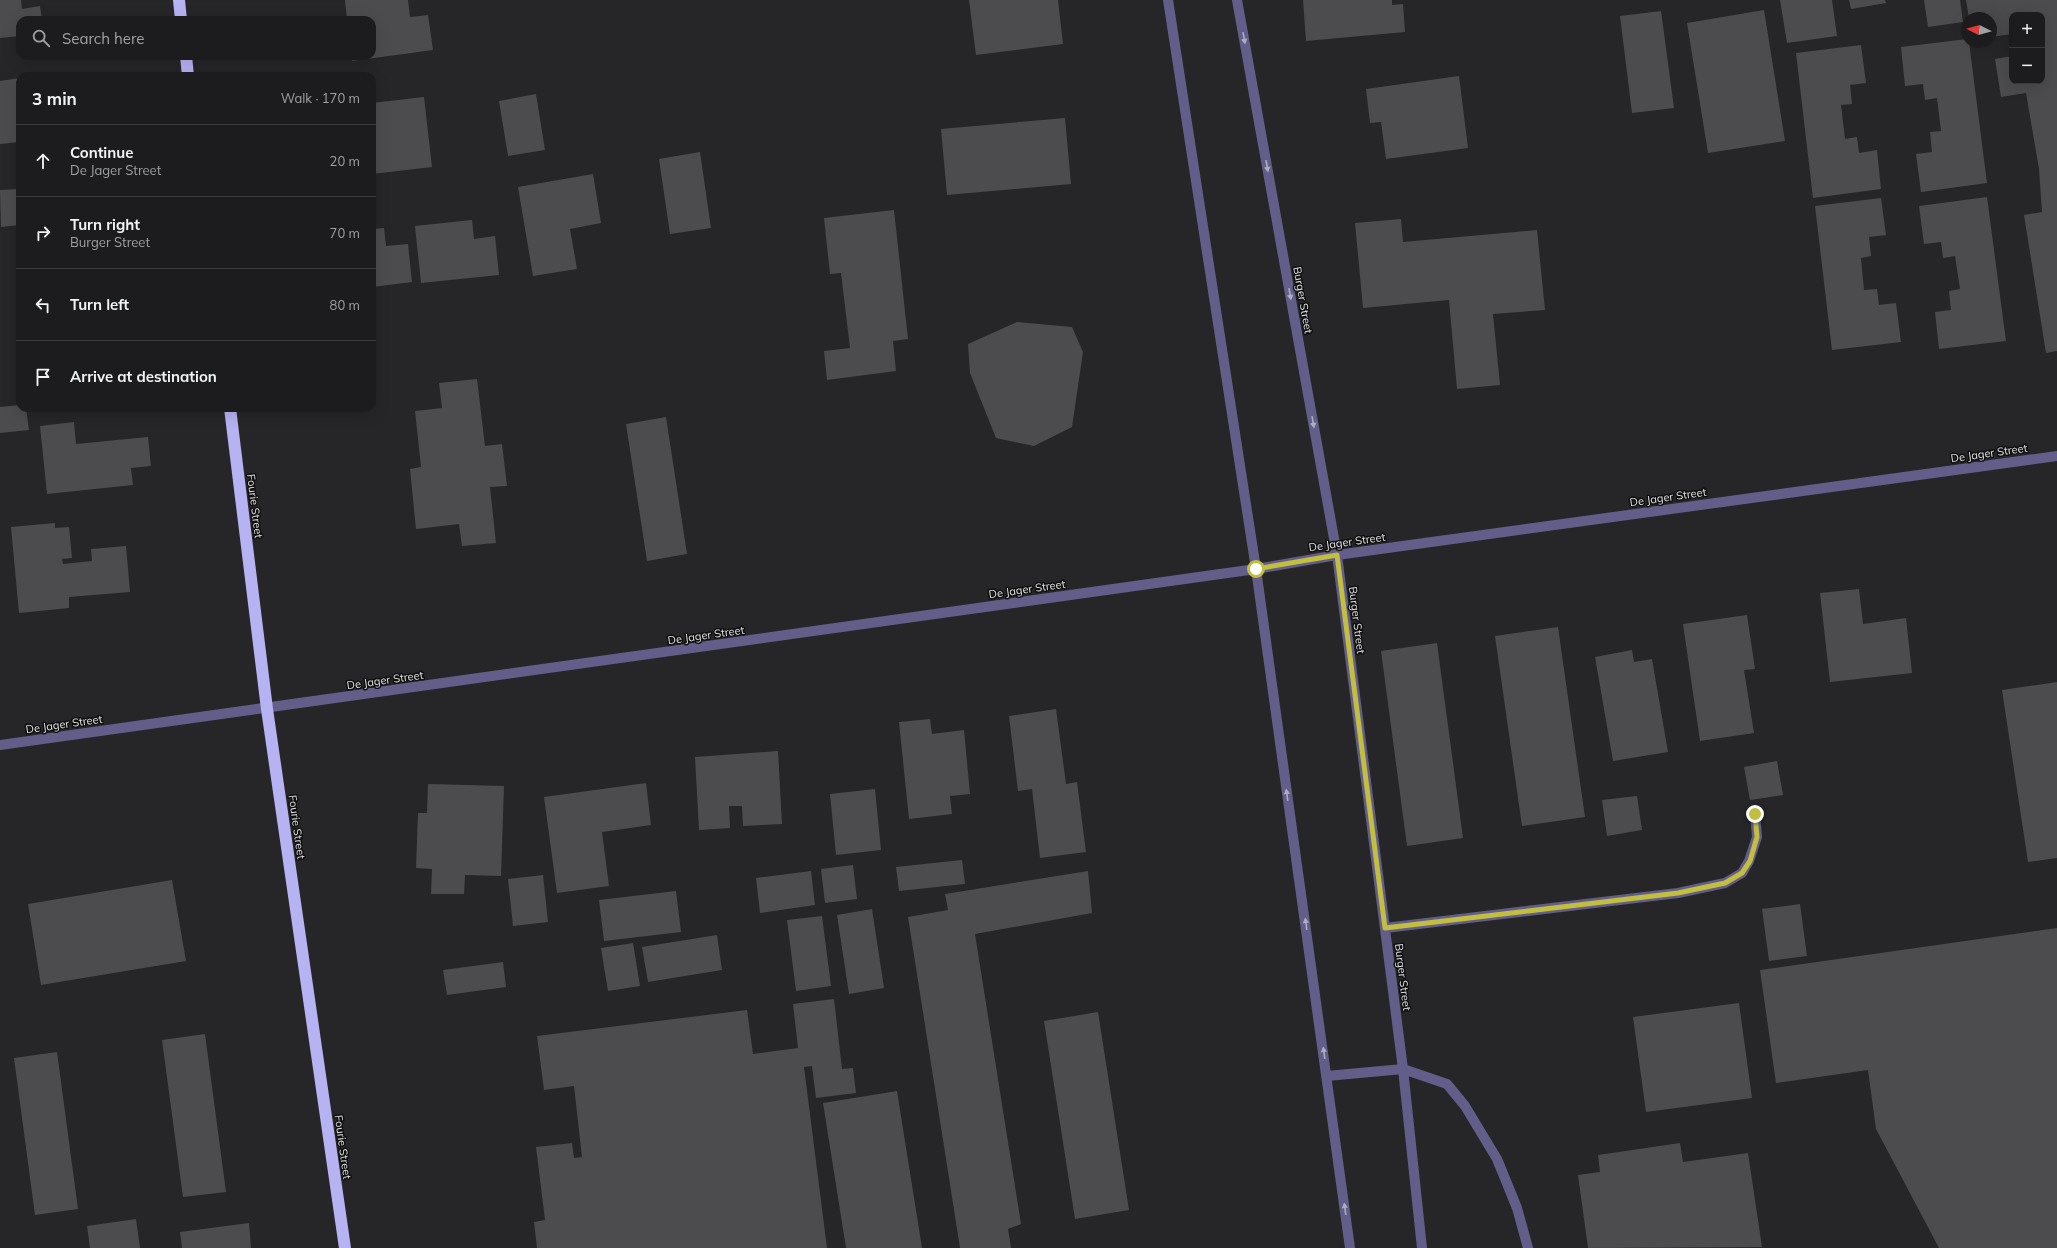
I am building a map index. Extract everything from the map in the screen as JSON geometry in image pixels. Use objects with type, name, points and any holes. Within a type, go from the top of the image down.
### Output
[{"type":"highway","points":[[179,0],[181,16]]},
{"type":"highway","points":[[186,60],[188,72]]},
{"type":"highway","name":"Fourie Street","points":[[231,412],[268,709],[345,1248]]},
{"type":"street","points":[[1168,0],[1256,569],[1350,1248]]},
{"type":"street","name":"Burger Street","points":[[1237,0],[1337,555],[1403,1069],[1422,1248]]},
{"type":"street","name":"De Jager Street","points":[[0,745],[268,709],[1256,569],[1337,555],[2057,456]]},
{"type":"street","points":[[1385,928],[1678,893],[1725,883],[1742,873],[1750,861],[1757,837],[1755,814]]},
{"type":"street","points":[[1327,1076],[1403,1069],[1447,1084],[1465,1106],[1497,1159],[1518,1208],[1528,1248]]},
{"type":"building","points":[[0,0],[21,0],[22,9],[40,6],[41,16],[16,16],[16,36],[0,38]]},
{"type":"building","points":[[345,0],[408,0],[410,17],[428,15],[433,50],[376,58],[376,16],[347,16]]},
{"type":"building","points":[[969,0],[1058,0],[1063,44],[976,55]]},
{"type":"building","points":[[1303,0],[1392,0],[1392,5],[1403,4],[1405,32],[1306,41]]},
{"type":"building","points":[[1780,0],[1832,0],[1837,36],[1787,43]]},
{"type":"building","points":[[1849,0],[1885,0],[1886,3],[1851,9]]},
{"type":"building","points":[[1924,0],[1960,0],[1961,22],[1928,27]]},
{"type":"building","points":[[1966,0],[2057,0],[2057,351],[2046,353],[2024,215],[2042,212],[2039,169],[2026,93],[2001,97],[1995,59],[2009,57],[2009,84],[2045,84],[2045,12],[2009,12],[2009,34],[1997,36],[1997,12],[1968,12]]},
{"type":"building","points":[[1764,10],[1785,141],[1708,153],[1687,23]]},
{"type":"building","points":[[1661,11],[1674,108],[1632,113],[1620,16]]},
{"type":"building","points":[[1961,40],[1961,48],[1970,48],[1987,183],[1921,192],[1916,154],[1932,152],[1930,132],[1941,131],[1937,98],[1925,100],[1923,84],[1905,86],[1901,47]]},
{"type":"building","points":[[1861,45],[1866,83],[1850,85],[1852,104],[1841,105],[1845,139],[1857,137],[1859,153],[1877,150],[1881,189],[1813,198],[1796,53]]},
{"type":"building","points":[[1459,76],[1468,148],[1386,159],[1381,122],[1370,123],[1366,89]]},
{"type":"building","points":[[16,79],[16,142],[0,144],[0,81]]},
{"type":"building","points":[[536,94],[545,150],[508,156],[499,101]]},
{"type":"building","points":[[424,97],[432,167],[376,174],[376,103]]},
{"type":"building","points":[[1065,118],[1071,184],[947,195],[941,129]]},
{"type":"building","points":[[700,152],[711,228],[670,234],[659,159]]},
{"type":"building","points":[[593,174],[601,223],[570,229],[577,269],[533,276],[518,187]]},
{"type":"building","points":[[16,189],[16,225],[1,227],[0,190]]},
{"type":"building","points":[[1987,197],[2006,341],[1939,349],[1935,312],[1951,310],[1949,291],[1960,289],[1955,256],[1943,258],[1941,242],[1924,244],[1919,206]]},
{"type":"building","points":[[1881,198],[1886,235],[1869,237],[1871,256],[1861,258],[1864,290],[1877,289],[1879,305],[1896,303],[1901,342],[1832,350],[1815,206]]},
{"type":"building","points":[[894,210],[908,339],[893,341],[896,371],[827,380],[824,351],[850,348],[841,273],[830,274],[824,218]]},
{"type":"building","points":[[1401,219],[1403,242],[1537,230],[1545,310],[1493,314],[1500,385],[1457,389],[1449,300],[1363,308],[1355,223]]},
{"type":"building","points":[[472,220],[474,239],[495,236],[499,275],[421,283],[415,226]]},
{"type":"building","points":[[384,228],[386,246],[408,244],[412,282],[376,286],[376,229]]},
{"type":"building","points":[[1017,322],[1072,327],[1083,352],[1072,427],[1034,446],[996,438],[970,373],[968,344]]},
{"type":"building","points":[[477,379],[485,446],[502,444],[507,486],[490,487],[496,543],[462,546],[459,524],[416,529],[410,469],[421,467],[415,411],[442,408],[439,383]]},
{"type":"building","points":[[16,405],[16,412],[27,412],[29,430],[0,433],[0,407]]},
{"type":"building","points":[[666,417],[687,554],[647,561],[626,424]]},
{"type":"building","points":[[74,422],[76,444],[148,437],[151,466],[131,468],[133,485],[47,494],[40,426]]},
{"type":"building","points":[[55,523],[55,528],[69,527],[72,558],[62,559],[63,564],[92,561],[91,549],[126,546],[130,592],[69,597],[69,608],[19,613],[11,527]]},
{"type":"building","points":[[1859,589],[1863,624],[1906,618],[1912,673],[1830,682],[1820,593]]},
{"type":"building","points":[[1747,615],[1755,669],[1744,670],[1754,733],[1700,741],[1683,624]]},
{"type":"building","points":[[1558,627],[1585,817],[1522,826],[1495,636]]},
{"type":"building","points":[[1437,643],[1463,838],[1407,846],[1381,651]]},
{"type":"building","points":[[1632,650],[1634,662],[1652,659],[1668,752],[1613,761],[1595,657]]},
{"type":"building","points":[[2057,682],[2057,858],[2028,862],[2002,690]]},
{"type":"building","points":[[1056,709],[1066,784],[1077,782],[1086,852],[1040,858],[1032,789],[1018,791],[1009,716]]},
{"type":"building","points":[[930,719],[932,734],[964,730],[970,794],[950,796],[952,814],[909,819],[899,722]]},
{"type":"building","points":[[778,751],[782,824],[743,826],[742,806],[729,806],[730,828],[699,830],[695,757]]},
{"type":"building","points":[[1777,761],[1783,795],[1750,800],[1744,767]]},
{"type":"building","points":[[646,783],[651,825],[602,832],[609,886],[557,893],[544,797]]},
{"type":"building","points":[[428,784],[504,786],[501,876],[465,875],[464,894],[431,894],[432,869],[416,868],[418,813],[427,813]]},
{"type":"building","points":[[875,789],[881,850],[836,855],[830,794]]},
{"type":"building","points":[[1637,796],[1642,830],[1607,836],[1602,800]]},
{"type":"building","points":[[962,860],[965,884],[899,891],[896,867]]},
{"type":"building","points":[[853,865],[857,899],[825,903],[821,869]]},
{"type":"building","points":[[811,871],[815,905],[760,913],[756,878]]},
{"type":"building","points":[[1088,871],[1092,913],[975,934],[1021,1224],[1008,1229],[1011,1248],[960,1248],[908,917],[948,910],[945,894]]},
{"type":"building","points":[[543,875],[548,922],[513,926],[508,879]]},
{"type":"building","points":[[172,880],[186,961],[41,985],[28,904]]},
{"type":"building","points":[[676,891],[681,932],[604,941],[599,900]]},
{"type":"building","points":[[1800,904],[1807,956],[1769,961],[1762,909]]},
{"type":"building","points":[[872,909],[884,988],[849,994],[837,915]]},
{"type":"building","points":[[822,916],[831,986],[796,991],[787,920]]},
{"type":"building","points":[[2057,928],[2057,1248],[1939,1248],[1876,1129],[1868,1070],[1776,1083],[1760,970]]},
{"type":"building","points":[[717,935],[722,970],[648,982],[642,947]]},
{"type":"building","points":[[633,943],[640,986],[608,991],[601,948]]},
{"type":"building","points":[[503,962],[506,987],[447,995],[443,970]]},
{"type":"building","points":[[834,999],[842,1069],[853,1068],[856,1093],[816,1098],[812,1066],[804,1067],[827,1248],[537,1248],[534,1222],[545,1220],[536,1147],[572,1143],[574,1158],[582,1157],[574,1086],[544,1090],[537,1036],[747,1010],[753,1054],[798,1048],[793,1004]]},
{"type":"building","points":[[1739,1003],[1752,1098],[1646,1112],[1633,1017]]},
{"type":"building","points":[[1098,1012],[1129,1210],[1075,1219],[1044,1021]]},
{"type":"building","points":[[205,1034],[226,1192],[183,1197],[162,1040]]},
{"type":"building","points":[[57,1052],[78,1209],[35,1215],[14,1058]]},
{"type":"building","points":[[897,1091],[922,1248],[846,1248],[823,1103]]},
{"type":"building","points":[[1680,1143],[1683,1162],[1748,1153],[1762,1247],[1588,1248],[1578,1175],[1600,1172],[1598,1155]]},
{"type":"building","points":[[136,1219],[140,1248],[90,1248],[87,1226]]},
{"type":"building","points":[[249,1223],[251,1248],[182,1248],[180,1232]]},
{"type":"route","points":[[1256,569],[1337,555],[1385,928],[1678,893],[1725,883],[1742,873],[1750,861],[1757,837],[1755,814]]}]
